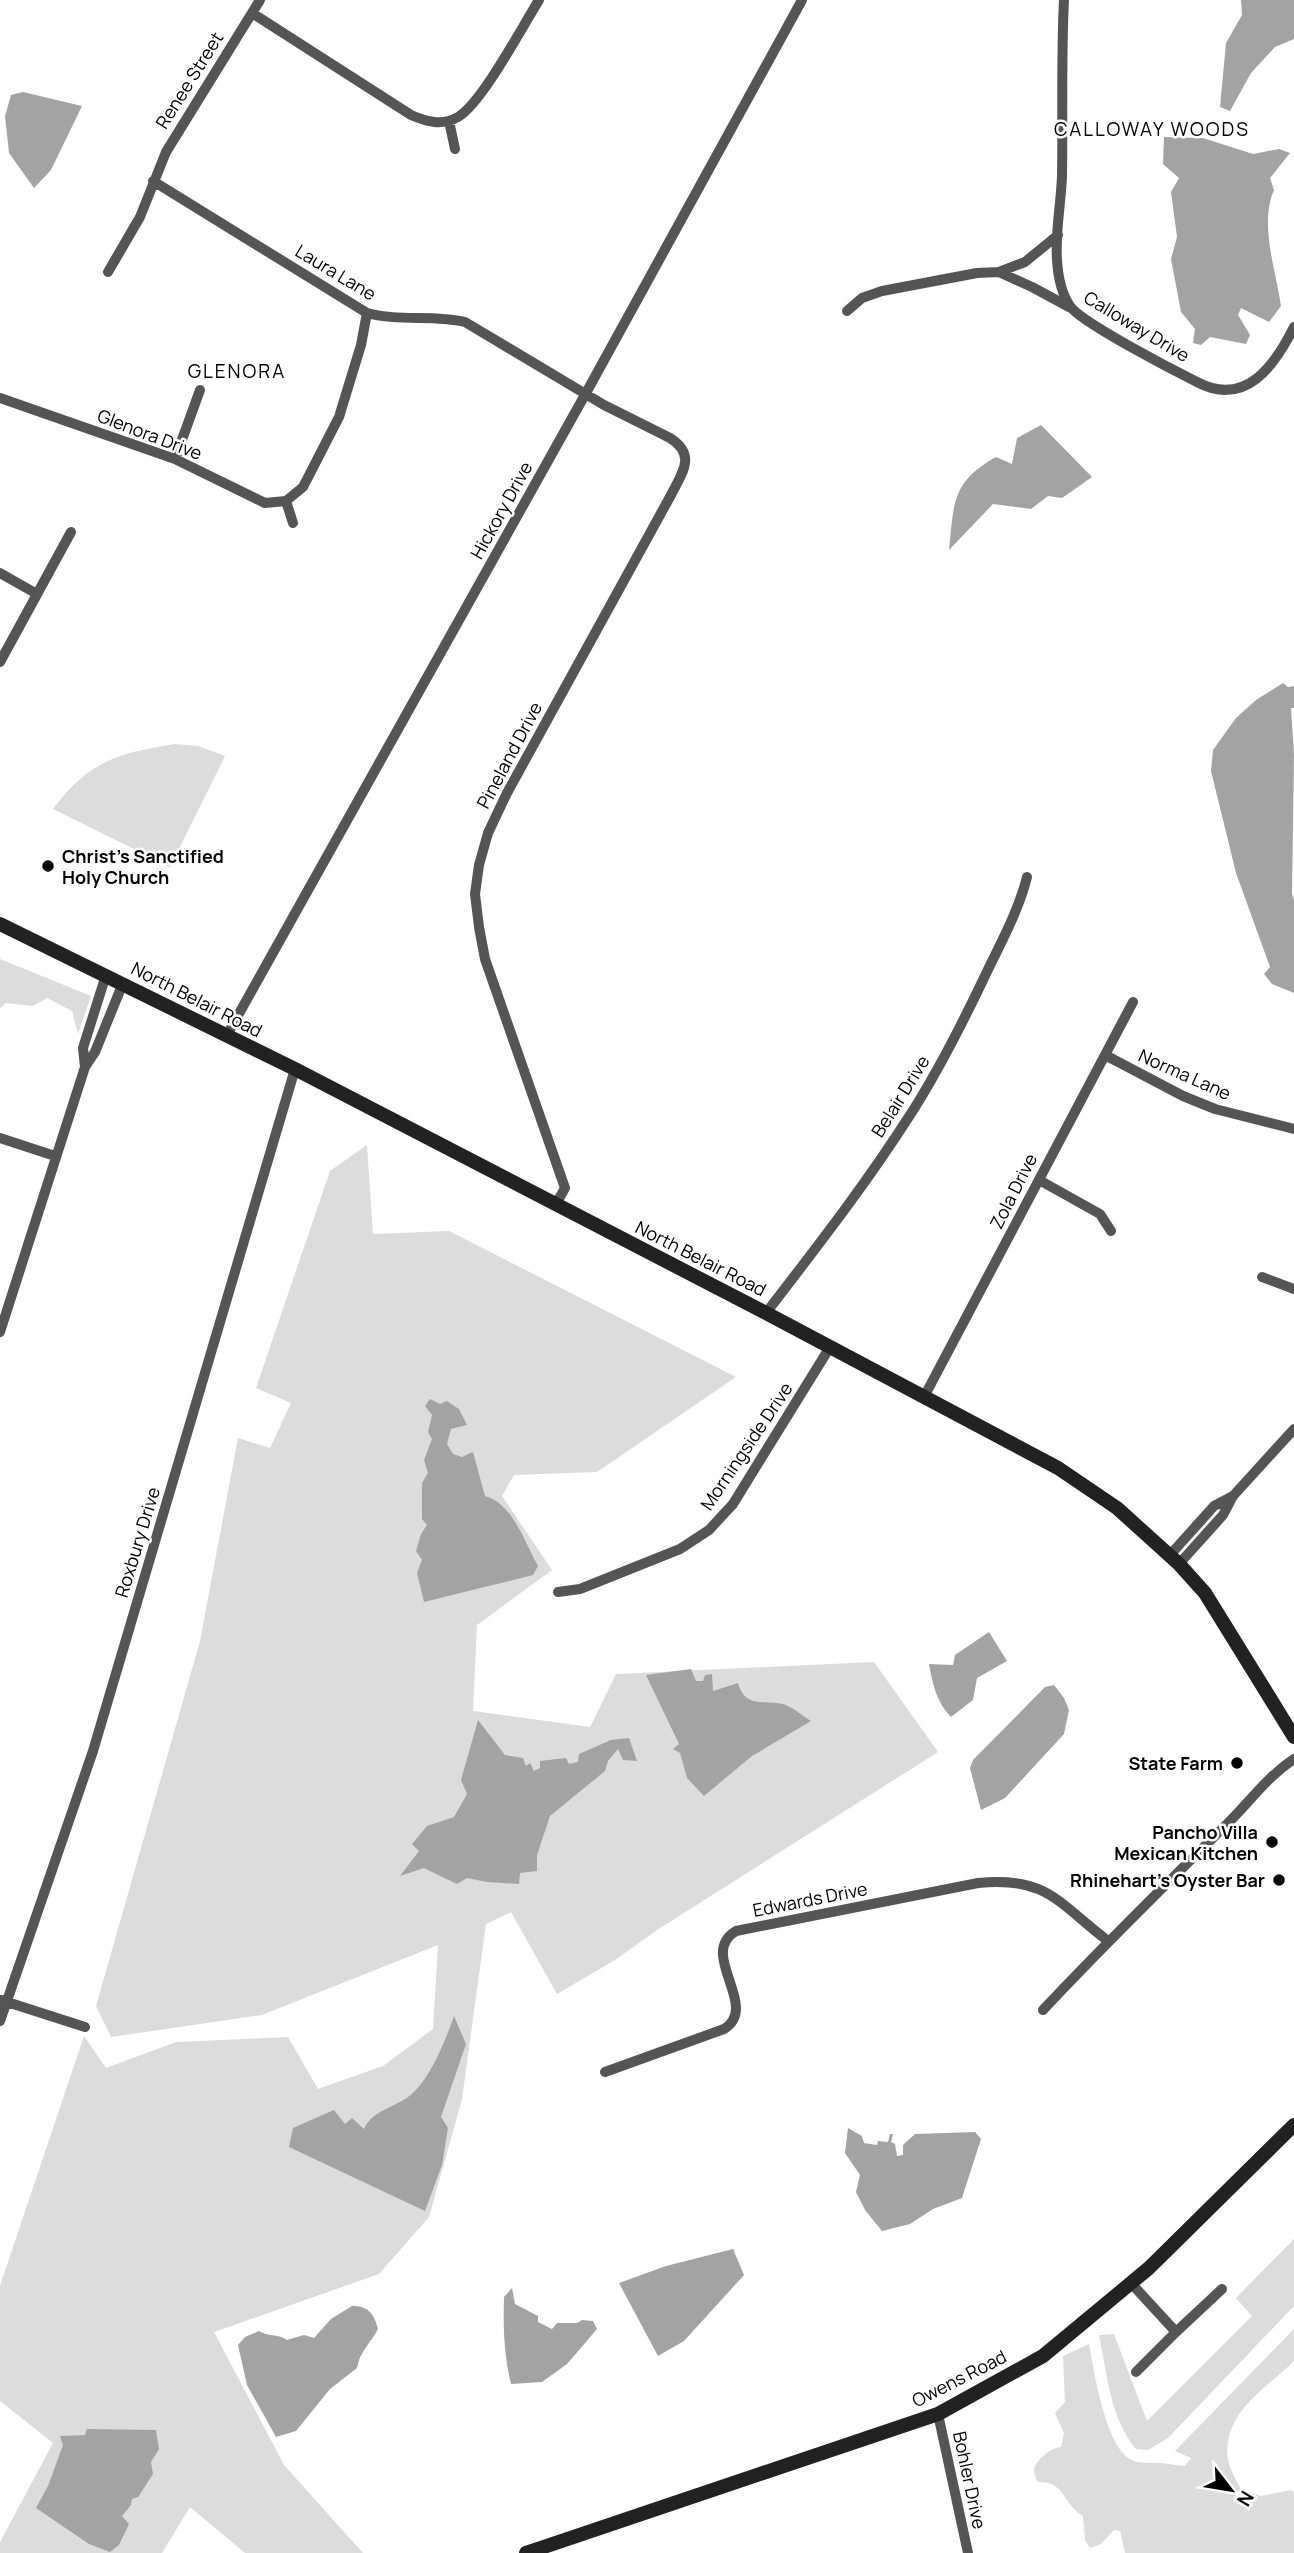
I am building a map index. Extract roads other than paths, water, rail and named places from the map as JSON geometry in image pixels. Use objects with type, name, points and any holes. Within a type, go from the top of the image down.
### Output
[{"type":"main road","name":"North Belair Road","points":[[0,924],[295,1069],[1058,1468],[1117,1508],[1175,1559],[1205,1593],[1289,1719],[1294,1737]]},
{"type":"main road","name":"Owens Road","points":[[526,2553],[938,2414],[1043,2356],[1130,2283],[1294,2125]]},
{"type":"street","name":"Renee Street","points":[[108,272],[140,217],[153,181],[184,121],[260,0]]},
{"type":"street","points":[[252,13],[411,115],[438,123],[449,121],[466,112],[480,96],[539,0]]},
{"type":"street","name":"Hickory Drive","points":[[227,1035],[802,0]]},
{"type":"street","name":"Calloway Drive","points":[[1064,0],[1062,178],[1058,235],[1059,279],[1071,308],[1088,321],[1204,386],[1224,389],[1243,386],[1259,378],[1273,365],[1294,327]]},
{"type":"street","points":[[449,121],[455,149]]},
{"type":"street","name":"Laura Lane","points":[[153,181],[368,313],[388,317],[450,318],[466,322],[586,393]]},
{"type":"street","points":[[847,311],[862,298],[882,291],[977,273],[999,272],[1025,262],[1058,235]]},
{"type":"street","points":[[999,272],[1071,308]]},
{"type":"street","points":[[293,523],[286,501],[303,487],[339,417],[368,313]]},
{"type":"street","points":[[175,459],[200,390]]},
{"type":"street","name":"Pineland Drive","points":[[556,1204],[565,1188],[485,959],[475,894],[479,865],[488,833],[507,793],[686,464],[685,452],[680,444],[586,393]]},
{"type":"street","name":"Glenora Drive","points":[[0,398],[175,459],[265,503],[286,501]]},
{"type":"street","points":[[0,662],[71,532]]},
{"type":"street","points":[[0,573],[37,594]]},
{"type":"street","name":"Belair Drive","points":[[766,1313],[870,1175],[924,1094],[1015,914],[1027,877]]},
{"type":"street","points":[[85,1067],[83,1048],[106,975]]},
{"type":"street","points":[[0,1332],[85,1067],[95,1052],[123,983]]},
{"type":"street","name":"Zola Drive","points":[[925,1397],[1133,1002]]},
{"type":"street","points":[[91,1021],[105,1027]]},
{"type":"street","name":"Norma Lane","points":[[1105,1055],[1183,1096],[1215,1109],[1294,1129]]},
{"type":"street","name":"Roxbury Drive","points":[[0,2021],[3,2001],[93,1751],[295,1069]]},
{"type":"street","points":[[0,1138],[55,1156]]},
{"type":"street","points":[[1039,1180],[1100,1213],[1111,1231]]},
{"type":"street","points":[[1262,1277],[1294,1289]]},
{"type":"street","name":"Morningside Drive","points":[[558,1592],[580,1589],[680,1549],[709,1530],[733,1504],[830,1347]]},
{"type":"street","points":[[1175,1559],[1214,1506],[1233,1496],[1294,1429]]},
{"type":"street","points":[[1044,2010],[1108,1941],[1228,1824],[1275,1772],[1294,1759]]},
{"type":"street","name":"Edwards Drive","points":[[605,2072],[732,2024],[736,2016],[736,2006],[722,1954],[723,1944],[728,1936],[736,1931],[998,1881],[1019,1882],[1043,1891],[1108,1941]]},
{"type":"street","points":[[3,2001],[85,2027]]},
{"type":"street","points":[[1130,2283],[1176,2332]]},
{"type":"street","points":[[1136,2371],[1222,2289]]},
{"type":"street","name":"Bohler Drive","points":[[938,2414],[968,2553]]},
{"type":"place","name":"Christ's Sanctified Holy Church","points":[[48,866]]},
{"type":"place","name":"State Farm","points":[[1237,1763]]},
{"type":"place","name":"Pancho Villa Mexican Kitchen","points":[[1272,1842]]},
{"type":"place","name":"Rhinehart's Oyster Bar","points":[[1279,1880]]},
{"type":"district","name":"CALLOWAY WOODS","points":[[1152,129]]},
{"type":"district","name":"GLENORA","points":[[237,371]]}]
